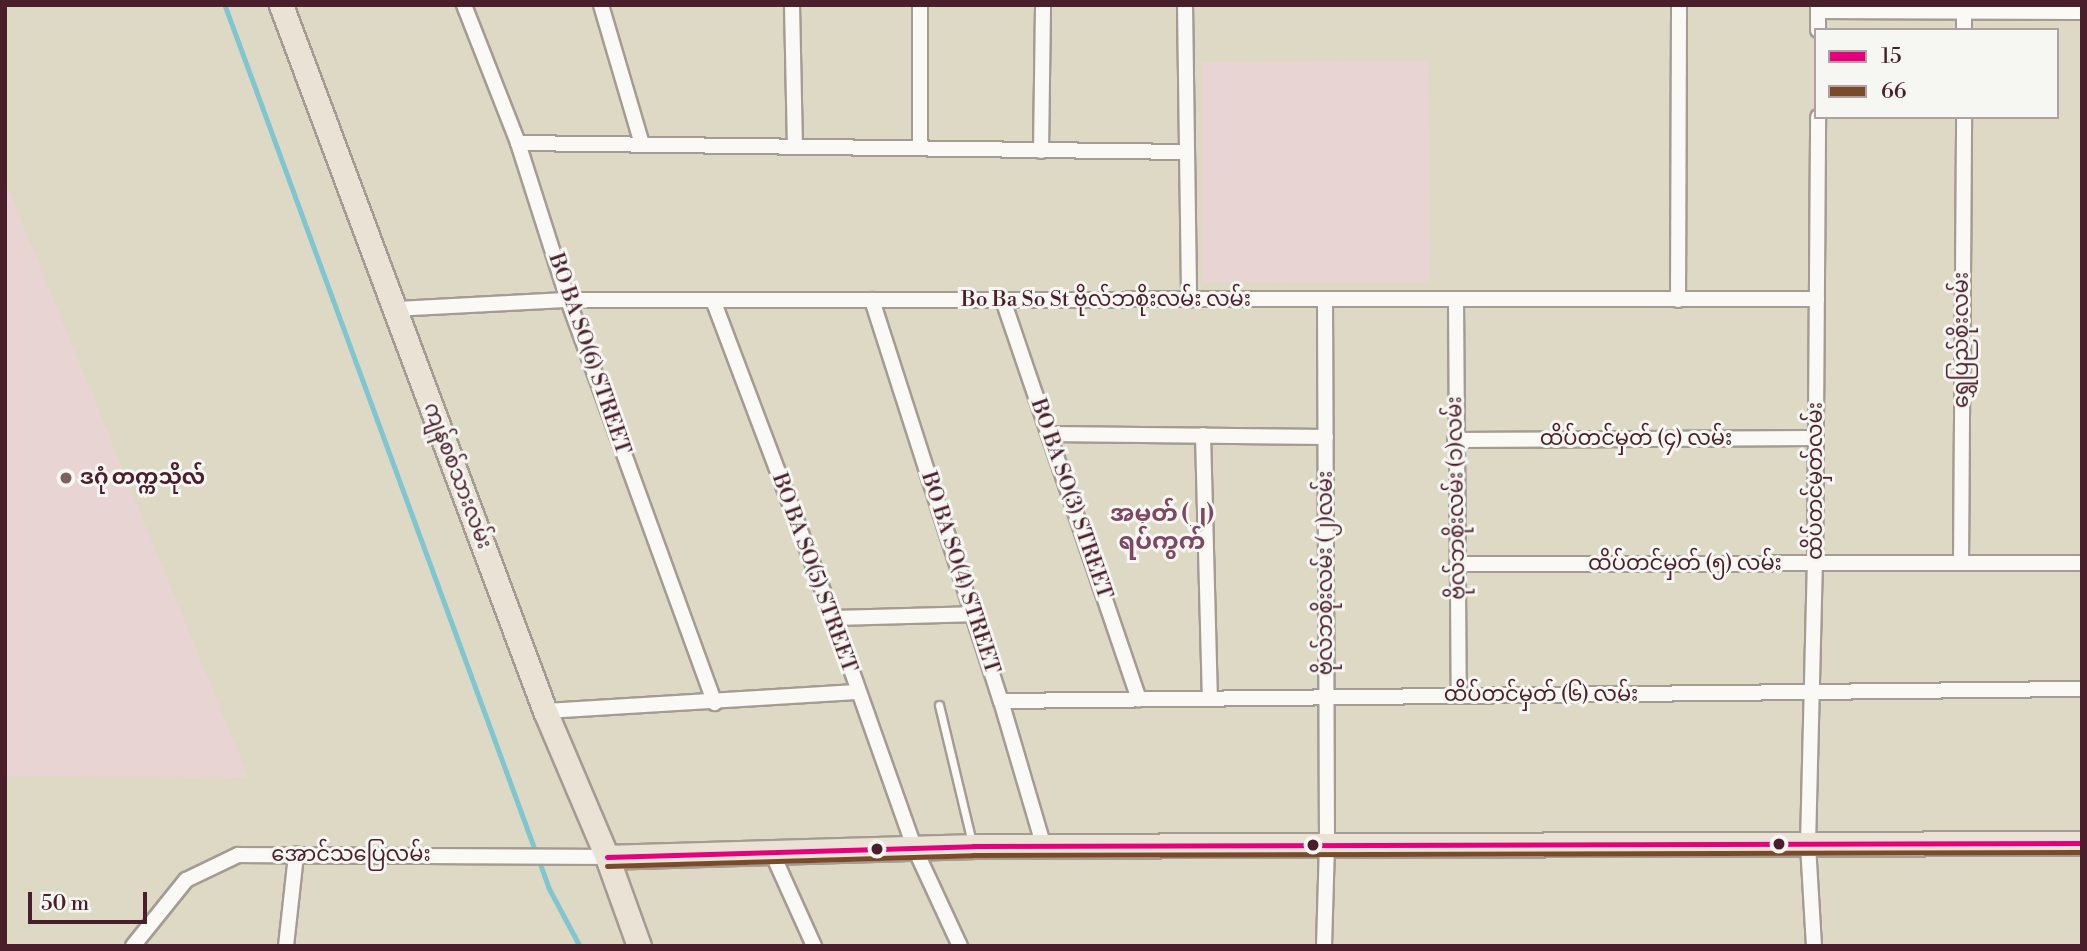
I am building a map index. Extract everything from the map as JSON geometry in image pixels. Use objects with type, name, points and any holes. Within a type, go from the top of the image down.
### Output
[{"type":"main road","name":"ကျန်စစ်သားလမ်း","points":[[281,5],[545,711],[607,857],[639,946]]},
{"type":"main road","points":[[607,857],[773,855],[973,846],[2082,843]]},
{"type":"street","name":"BO BA SO(6) STREET","points":[[464,5],[518,143],[568,300],[715,703]]},
{"type":"street","points":[[601,5],[642,144]]},
{"type":"street","points":[[792,5],[795,146]]},
{"type":"street","points":[[920,5],[920,147]]},
{"type":"street","points":[[1041,151],[1043,5]]},
{"type":"street","points":[[1185,5],[1189,300]]},
{"type":"street","points":[[1678,300],[1679,5]]},
{"type":"street","points":[[1818,28],[1818,8],[2082,12]]},
{"type":"street","points":[[1964,11],[1964,28]]},
{"type":"street","name":"ထိပ်တင်မှတ်လမ်း","points":[[1814,946],[1808,845],[1815,565],[1818,119]]},
{"type":"street","name":"ရွှေပြည်စိုးလမ်း","points":[[1961,563],[1964,119]]},
{"type":"street","points":[[518,143],[1187,152]]},
{"type":"street","name":"Bo Ba So St ဗိုလ်ဘစိုးလမ်း လမ်း","points":[[395,309],[568,300],[1817,299]]},
{"type":"street","name":"BO BA SO(5) STREET","points":[[713,300],[914,847],[960,946]]},
{"type":"street","name":"BO BA SO(4) STREET","points":[[872,300],[1001,701],[1044,846]]},
{"type":"street","name":"BO BA SO(3) STREET","points":[[1003,300],[1139,699]]},
{"type":"street","name":"ဗိုလ်ဘစိုးလမ်း (၂)လမ်း","points":[[1324,946],[1327,845],[1325,300]]},
{"type":"street","name":"ဗိုလ်ဘစိုးလမ်း (၁)လမ်း","points":[[1456,300],[1459,695]]},
{"type":"street","points":[[1049,434],[1326,437]]},
{"type":"street","points":[[1203,436],[1210,698]]},
{"type":"street","name":"ထိပ်တင်မှတ် (၄) လမ်း","points":[[1455,440],[1816,439]]},
{"type":"street","name":"ထိပ်တင်မှတ် (၅) လမ်း","points":[[1457,564],[2082,563]]},
{"type":"street","points":[[832,618],[973,614]]},
{"type":"street","name":"ထိပ်တင်မှတ် (၆) လမ်း","points":[[1001,701],[2082,689]]},
{"type":"street","points":[[545,711],[715,703],[857,692]]},
{"type":"street","name":"အောင်သပြေလမ်း","points":[[133,946],[186,880],[238,855],[607,857]]},
{"type":"street","points":[[286,946],[296,855]]},
{"type":"street","points":[[773,855],[814,946]]},
{"type":"lane","points":[[939,705],[973,846]]},
{"type":"shaded area","points":[[1428,61],[1430,281],[1203,282],[1202,62]]},
{"type":"shaded area","name":"ဒဂုံ တက္ကသိုလ်","points":[[5,181],[248,777],[5,776]]},
{"type":"waterway","points":[[225,5],[536,852]]},
{"type":"waterway","points":[[539,860],[549,888],[580,946]]},
{"type":"transit line","name":"15","points":[[607,857],[973,846],[2082,843]]},
{"type":"transit line","name":"66","points":[[607,866],[973,855],[2082,852]]},
{"type":"place","name":"ဒဂုံ တက္ကသိုလ်","points":[[66,478]]},
{"type":"district","name":"အမှတ် (၂) ရပ်ကွက်","points":[[1162,529]]}]
